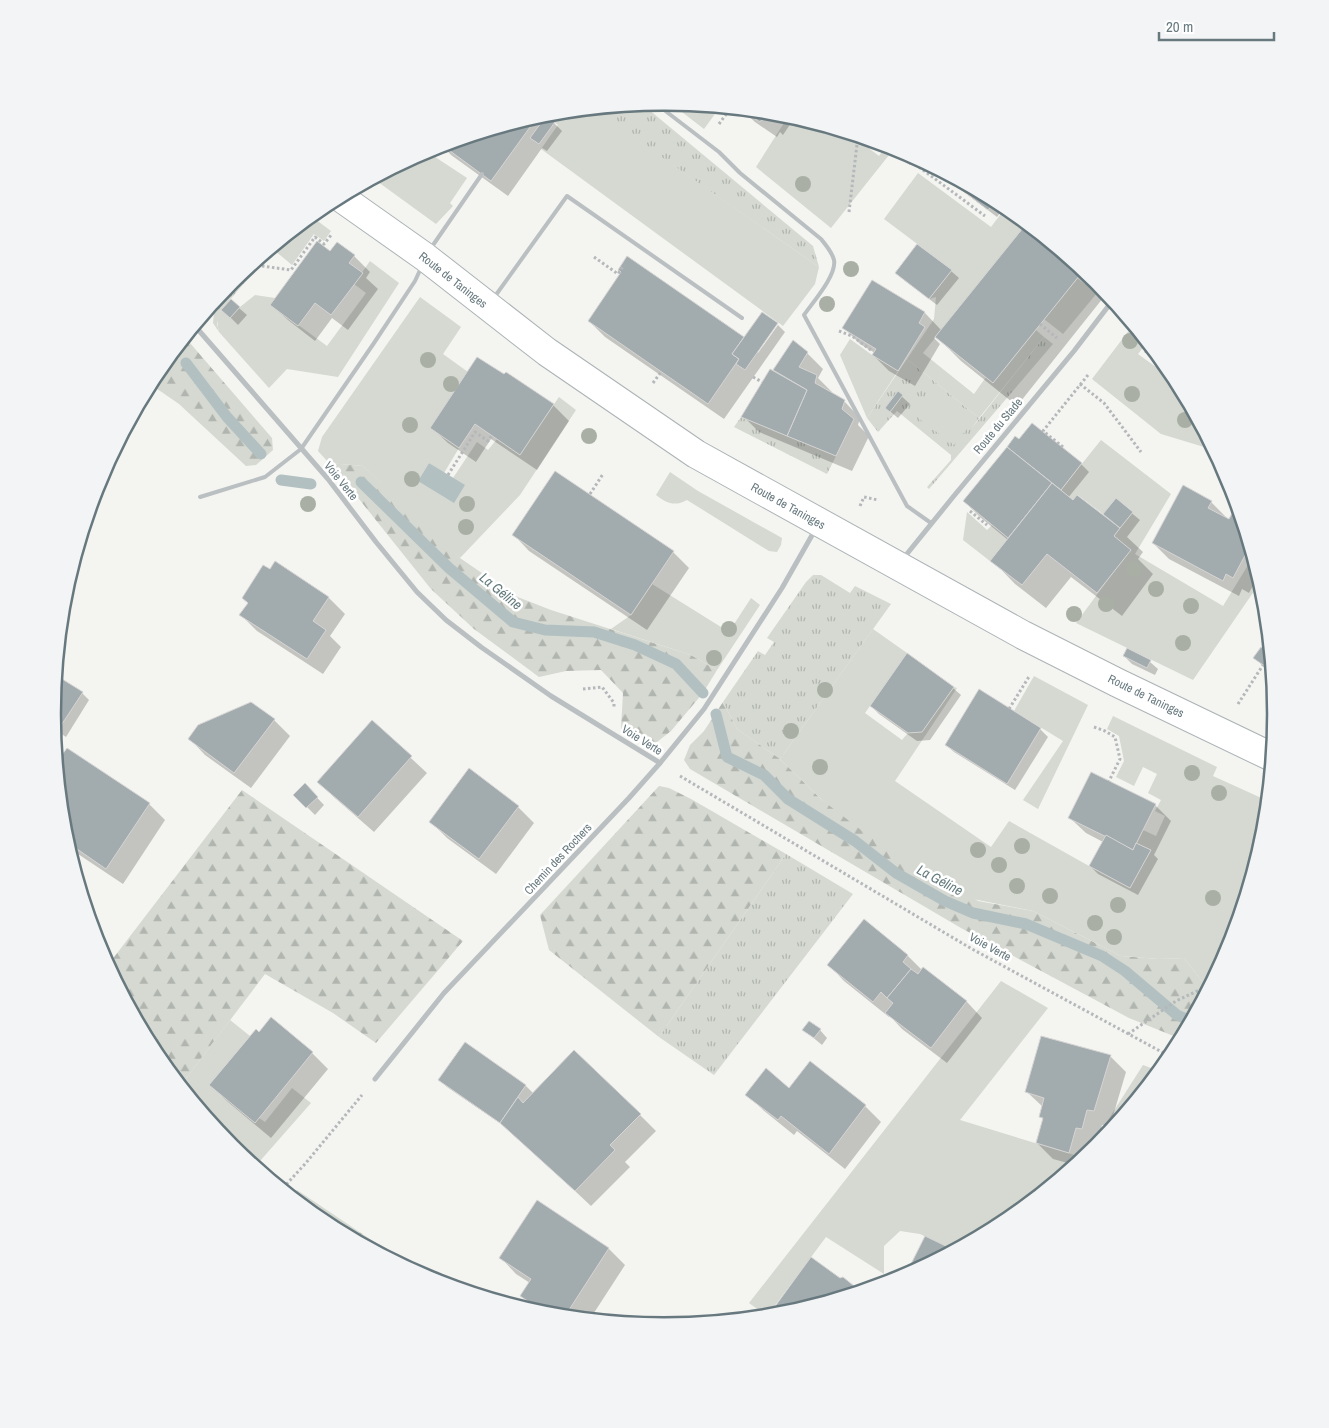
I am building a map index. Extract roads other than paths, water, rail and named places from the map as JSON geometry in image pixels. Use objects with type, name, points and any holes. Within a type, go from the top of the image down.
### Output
[{"type":"main road","name":"Route de Taninges","points":[[347,202],[425,257],[547,352],[696,454],[1023,635],[1266,754]]},
{"type":"street","name":"Route du Stade","points":[[898,566],[1074,351],[1109,306]]},
{"type":"street","name":"Voie Verte","points":[[199,331],[328,479],[376,542],[418,592],[446,620],[551,696],[660,763]]},
{"type":"street","name":"Chemin des Rochers","points":[[375,1079],[444,994],[660,763],[704,709],[782,588],[819,523]]},
{"type":"lane","points":[[665,111],[719,152],[740,173],[821,239],[832,253],[834,261],[833,271],[804,315],[907,506],[932,523]]},
{"type":"lane","points":[[200,497],[265,477],[301,449],[415,281],[425,257],[482,174]]},
{"type":"lane","points":[[487,306],[567,196],[742,318]]},
{"type":"waterway","name":"La Géline","points":[[186,363],[227,417],[261,454]]},
{"type":"waterway","name":"La Géline","points":[[281,480],[311,484]]},
{"type":"waterway","name":"La Géline","points":[[361,482],[449,568],[513,622],[545,630],[594,632],[635,645],[676,664],[703,693]]},
{"type":"waterway","name":"La Géline","points":[[716,714],[727,757],[764,775],[788,799],[855,841],[896,873],[945,901],[973,913],[1026,924],[1102,956],[1125,971],[1177,1015],[1185,1019]]}]
